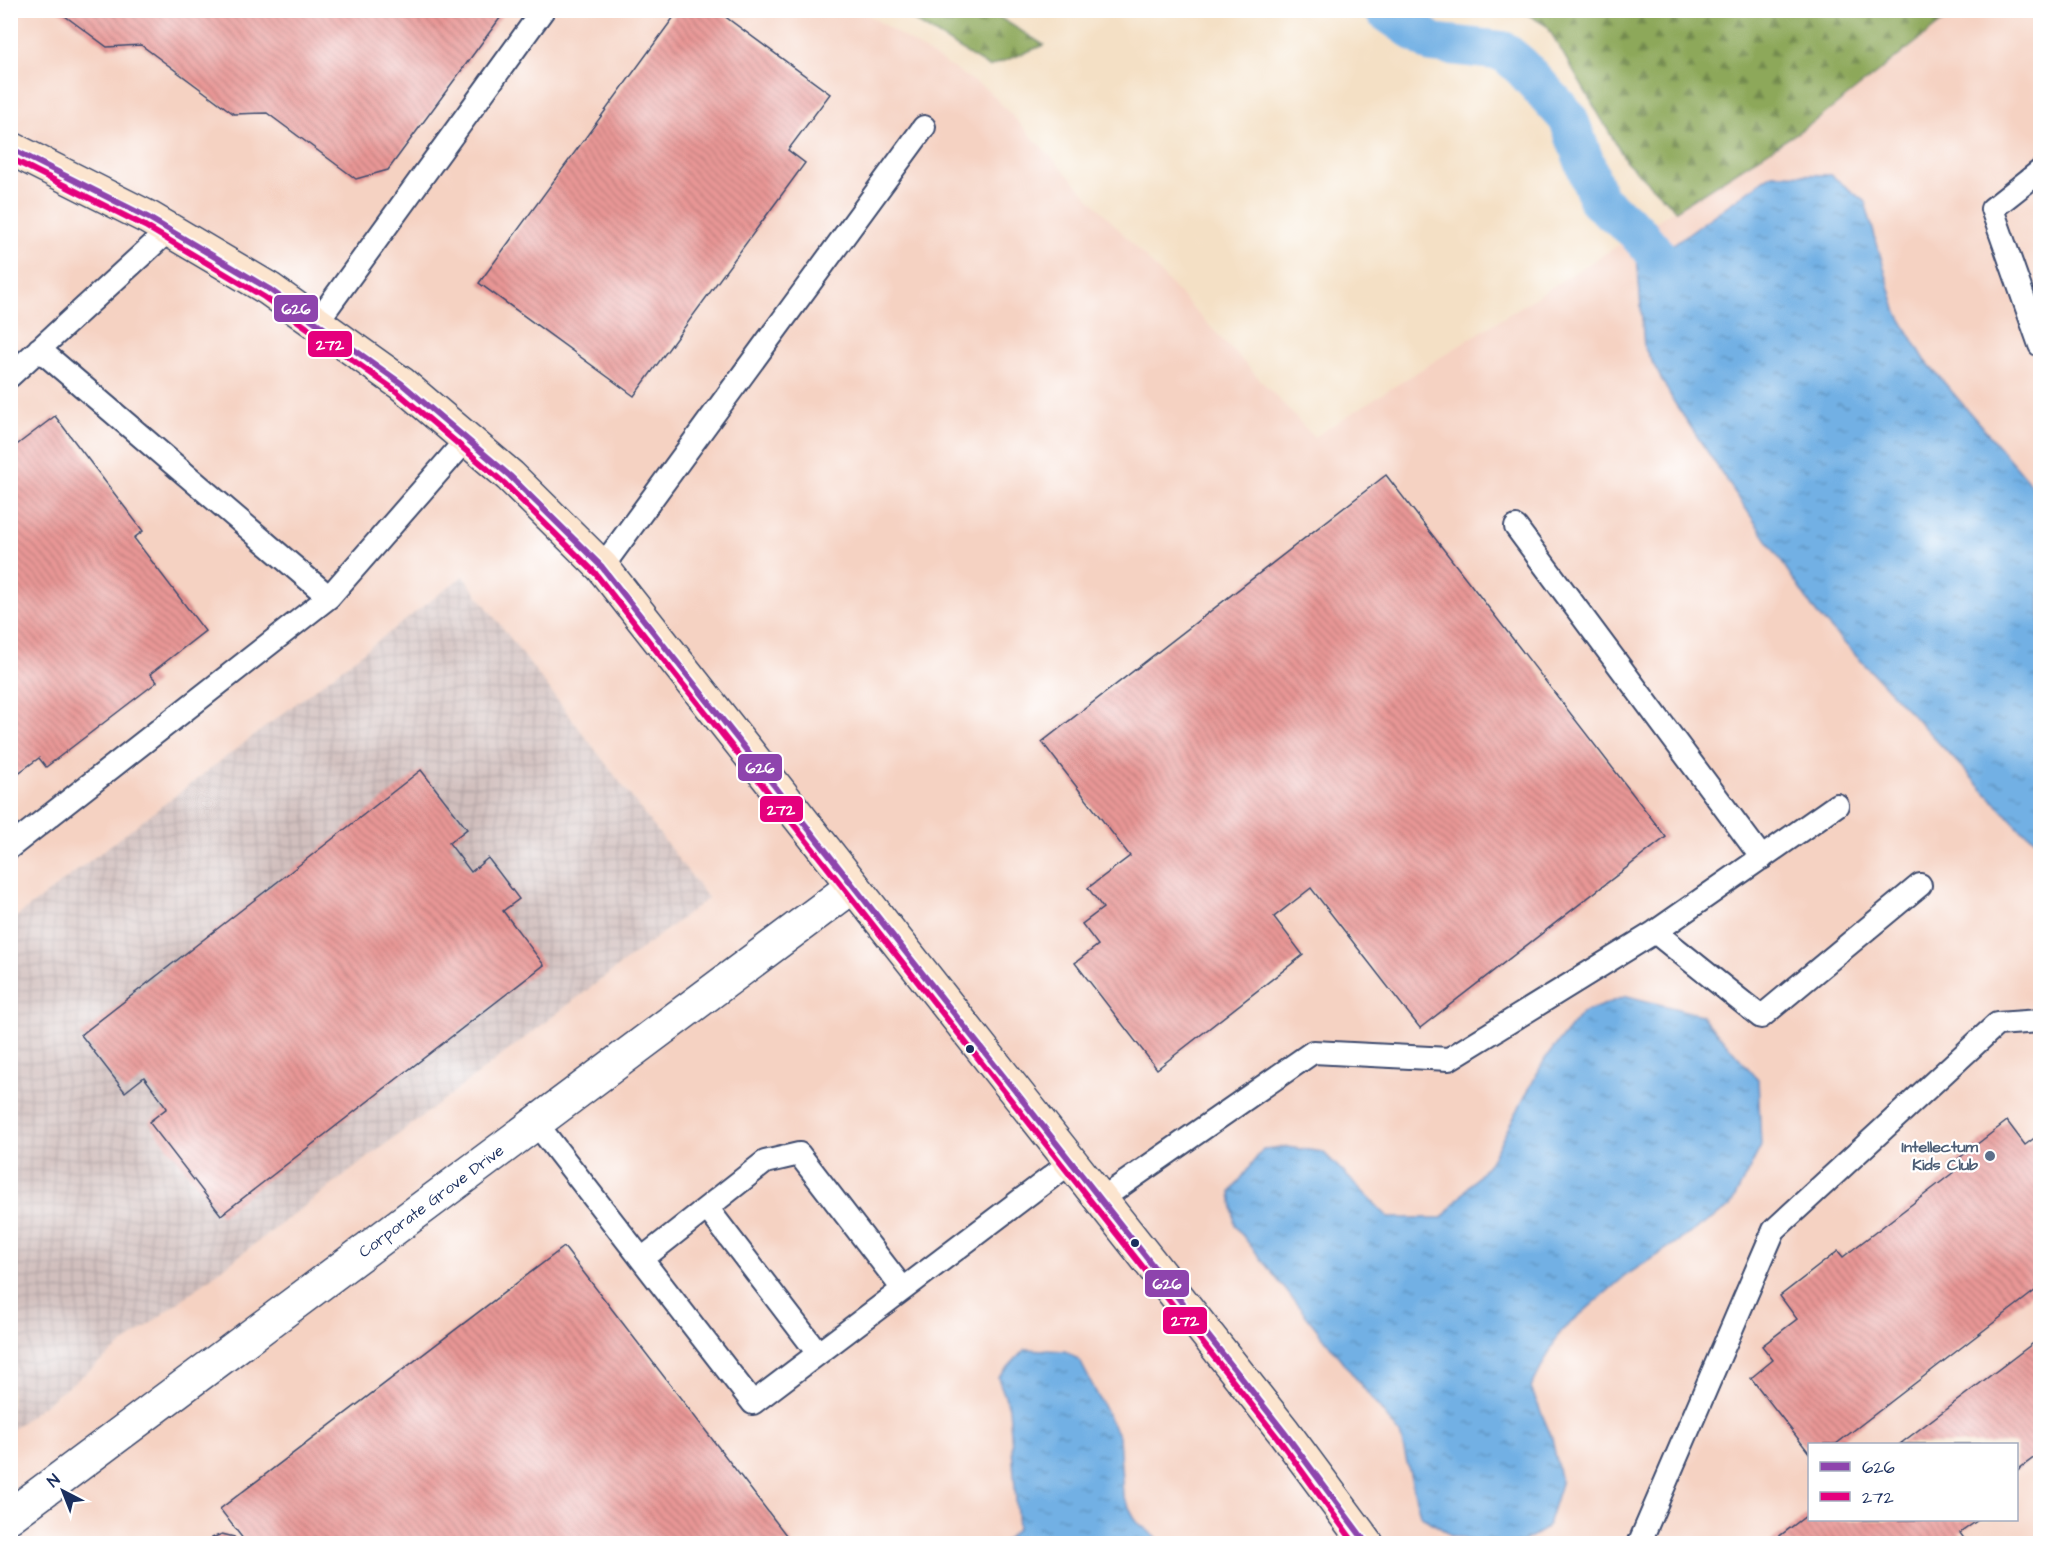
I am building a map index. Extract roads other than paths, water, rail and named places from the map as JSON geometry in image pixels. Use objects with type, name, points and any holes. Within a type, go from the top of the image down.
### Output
[{"type":"street","points":[[10,148],[169,230],[269,288],[402,384],[510,476],[602,567],[1284,1432],[1367,1544]]},
{"type":"street","name":"Corporate Grove Drive","points":[[10,1516],[853,886]]},
{"type":"lane","points":[[317,322],[543,10]]},
{"type":"lane","points":[[602,567],[924,127]]},
{"type":"lane","points":[[2040,171],[1992,209],[2040,345]]},
{"type":"lane","points":[[10,376],[169,230]]},
{"type":"lane","points":[[39,350],[329,597]]},
{"type":"lane","points":[[10,847],[329,597],[467,439]]},
{"type":"lane","points":[[1516,527],[1762,858]]},
{"type":"lane","points":[[1100,1200],[1313,1052],[1449,1059],[1655,932],[1837,805]]},
{"type":"lane","points":[[1655,932],[1761,1017],[1920,885]]},
{"type":"lane","points":[[1639,1544],[1774,1230],[1997,1024],[2040,1021]]},
{"type":"lane","points":[[536,1123],[753,1403],[1071,1162]]},
{"type":"lane","points":[[642,1259],[765,1162],[799,1154],[903,1289]]},
{"type":"lane","points":[[707,1208],[818,1353]]},
{"type":"water","points":[[1772,174],[1831,175],[1865,202],[1897,313],[1925,360],[2040,495],[2040,841],[2022,831],[1816,613],[1674,402],[1644,347],[1635,230],[1672,245]]},
{"type":"water","points":[[1627,996],[1701,1015],[1758,1079],[1761,1146],[1730,1207],[1625,1276],[1559,1333],[1531,1388],[1552,1438],[1561,1483],[1547,1528],[1521,1543],[1478,1543],[1451,1535],[1420,1515],[1400,1434],[1235,1226],[1231,1192],[1263,1149],[1287,1147],[1323,1152],[1389,1218],[1442,1218],[1490,1162],[1545,1059],[1582,1013]]},
{"type":"water","points":[[1025,1349],[1065,1351],[1080,1361],[1119,1437],[1123,1496],[1137,1522],[1163,1543],[1002,1543],[1018,1528],[1009,1407],[998,1378]]},
{"type":"waterway","points":[[1384,10],[1432,43],[1503,51],[1520,65],[1568,118],[1599,201],[1635,230],[1671,272]]},
{"type":"place","name":"Intellectum Kids Club","points":[[1990,1156]]}]
